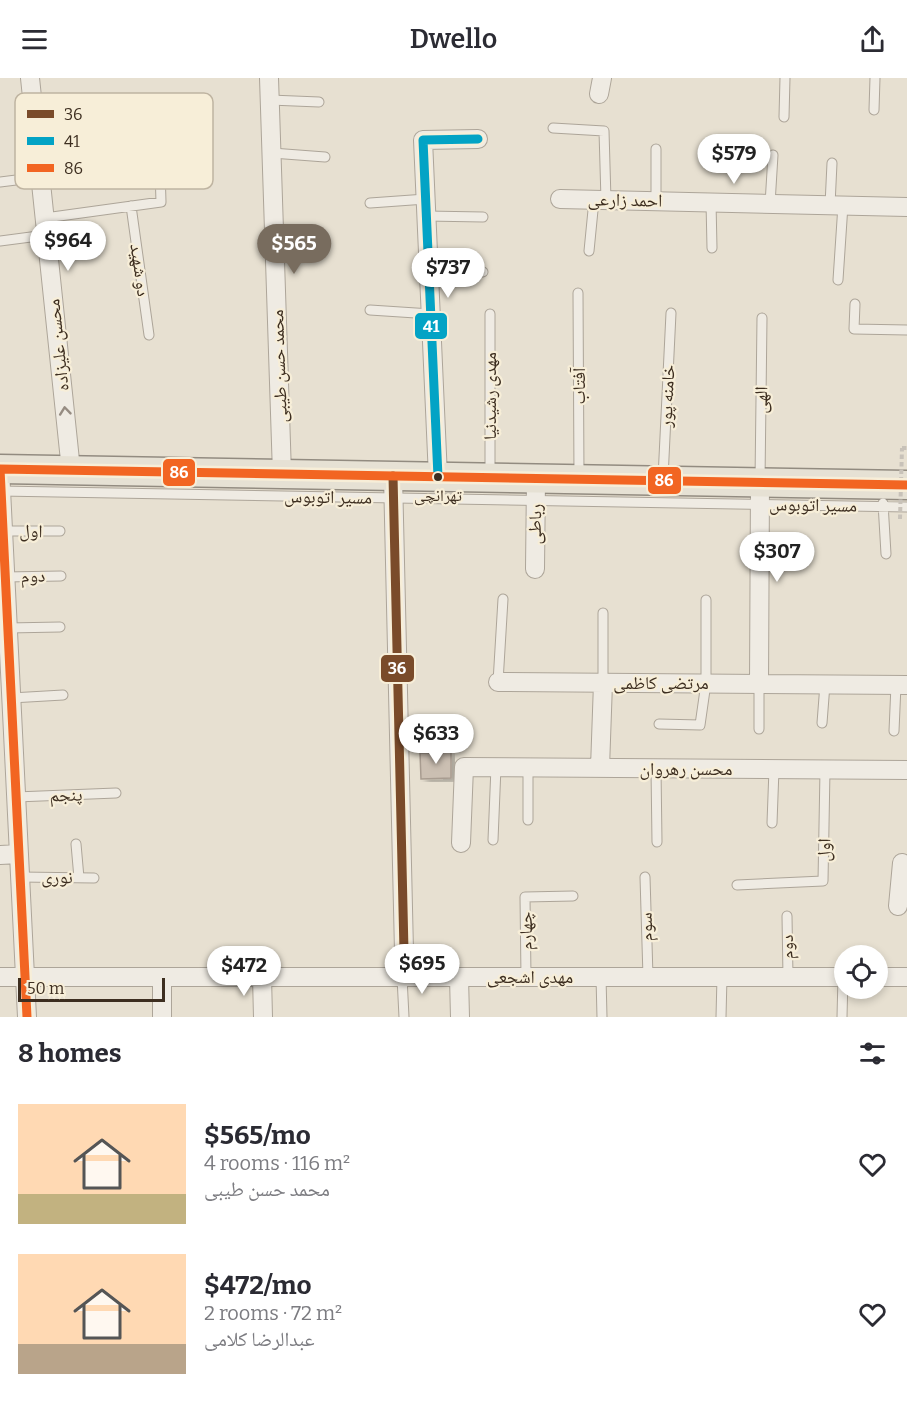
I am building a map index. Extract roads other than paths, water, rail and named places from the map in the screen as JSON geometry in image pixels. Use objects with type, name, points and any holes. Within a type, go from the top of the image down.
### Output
[{"type":"main road","points":[[0,484],[71,470],[282,474],[394,487],[438,477],[490,478],[536,490],[579,479],[663,480],[760,493],[891,492]]},
{"type":"street","name":"محسن علیزاده","points":[[30,78],[32,93]]},
{"type":"street","name":"محمد حسن طیبی","points":[[269,78],[282,474]]},
{"type":"street","points":[[438,477],[423,140],[478,139]]},
{"type":"street","name":"محسن علیزاده","points":[[41,189],[71,470]]},
{"type":"street","name":"احمد زارعی","points":[[560,199],[907,207]]},
{"type":"street","points":[[0,484],[11,698],[6,718],[16,798],[27,1017]]},
{"type":"street","points":[[394,487],[404,951]]},
{"type":"street","name":"رباطی","points":[[535,569],[536,490]]},
{"type":"street","points":[[759,684],[760,493]]},
{"type":"street","name":"مرتضی کاظمی","points":[[498,682],[902,685]]},
{"type":"street","points":[[600,768],[603,683]]},
{"type":"street","name":"محسن رهروان","points":[[461,843],[464,767],[907,770]]},
{"type":"street","points":[[0,855],[19,854]]},
{"type":"street","points":[[898,906],[903,886],[902,863]]},
{"type":"street","name":"مهدی اشجعی","points":[[0,977],[834,977]]},
{"type":"street","points":[[162,977],[162,1017]]},
{"type":"street","points":[[262,977],[263,1017]]},
{"type":"street","points":[[459,977],[460,1017]]},
{"type":"street","points":[[888,977],[907,977]]},
{"type":"lane","points":[[784,117],[785,78]]},
{"type":"lane","points":[[874,110],[875,78]]},
{"type":"lane","points":[[270,100],[319,102]]},
{"type":"lane","points":[[553,128],[604,132],[600,200],[590,251]]},
{"type":"lane","points":[[656,149],[656,201]]},
{"type":"lane","points":[[272,153],[325,157]]},
{"type":"lane","points":[[770,204],[773,156]]},
{"type":"lane","points":[[832,163],[837,205],[838,280]]},
{"type":"lane","points":[[0,182],[15,180]]},
{"type":"lane","points":[[0,241],[46,226],[130,206],[161,202],[160,189]]},
{"type":"lane","points":[[711,202],[712,248]]},
{"type":"lane","points":[[370,203],[426,207],[483,217]]},
{"type":"lane","name":"دو شهید","points":[[130,206],[149,335]]},
{"type":"lane","points":[[429,269],[483,272]]},
{"type":"lane","name":"آفتاب","points":[[578,293],[579,479]]},
{"type":"lane","points":[[855,304],[854,329],[907,330]]},
{"type":"lane","points":[[370,310],[431,314]]},
{"type":"lane","name":"خامنه پور","points":[[663,480],[671,313]]},
{"type":"lane","name":"مهدی رشیدنیا","points":[[490,314],[490,478]]},
{"type":"lane","name":"الهی","points":[[760,493],[762,318]]},
{"type":"lane","name":"مسیر اتوبوس","points":[[0,484],[760,493]]},
{"type":"lane","points":[[886,554],[891,492]]},
{"type":"lane","name":"مسیر اتوبوس","points":[[891,492],[907,507]]},
{"type":"lane","name":"اول","points":[[3,531],[60,531]]},
{"type":"lane","name":"دوم","points":[[5,577],[61,576]]},
{"type":"lane","name":"مرتضی کاظمی","points":[[498,682],[503,599]]},
{"type":"lane","points":[[659,723],[700,725],[706,683],[706,600]]},
{"type":"lane","points":[[603,613],[603,683]]},
{"type":"lane","points":[[8,628],[60,627]]},
{"type":"lane","points":[[759,684],[759,729]]},
{"type":"lane","points":[[822,723],[825,684]]},
{"type":"lane","points":[[894,730],[902,685]]},
{"type":"lane","points":[[11,698],[63,695]]},
{"type":"lane","points":[[493,840],[496,768]]},
{"type":"lane","points":[[528,768],[528,820]]},
{"type":"lane","points":[[656,768],[657,842]]},
{"type":"lane","points":[[772,823],[774,769]]},
{"type":"lane","name":"اول","points":[[737,885],[823,881],[825,770]]},
{"type":"lane","name":"پنجم","points":[[16,798],[116,793]]},
{"type":"lane","points":[[76,844],[79,878]]},
{"type":"lane","name":"نوری","points":[[20,877],[94,878]]},
{"type":"lane","name":"سوم","points":[[645,877],[648,977]]},
{"type":"lane","name":"چهارم","points":[[526,977],[525,897],[573,896]]},
{"type":"lane","name":"دوم","points":[[787,916],[788,977]]},
{"type":"lane","points":[[402,977],[404,1017]]},
{"type":"lane","points":[[601,977],[602,1017]]},
{"type":"lane","points":[[722,1017],[723,977]]},
{"type":"lane","points":[[842,1017],[843,999]]},
{"type":"place","name":"تهرانچی","points":[[438,477]]}]
